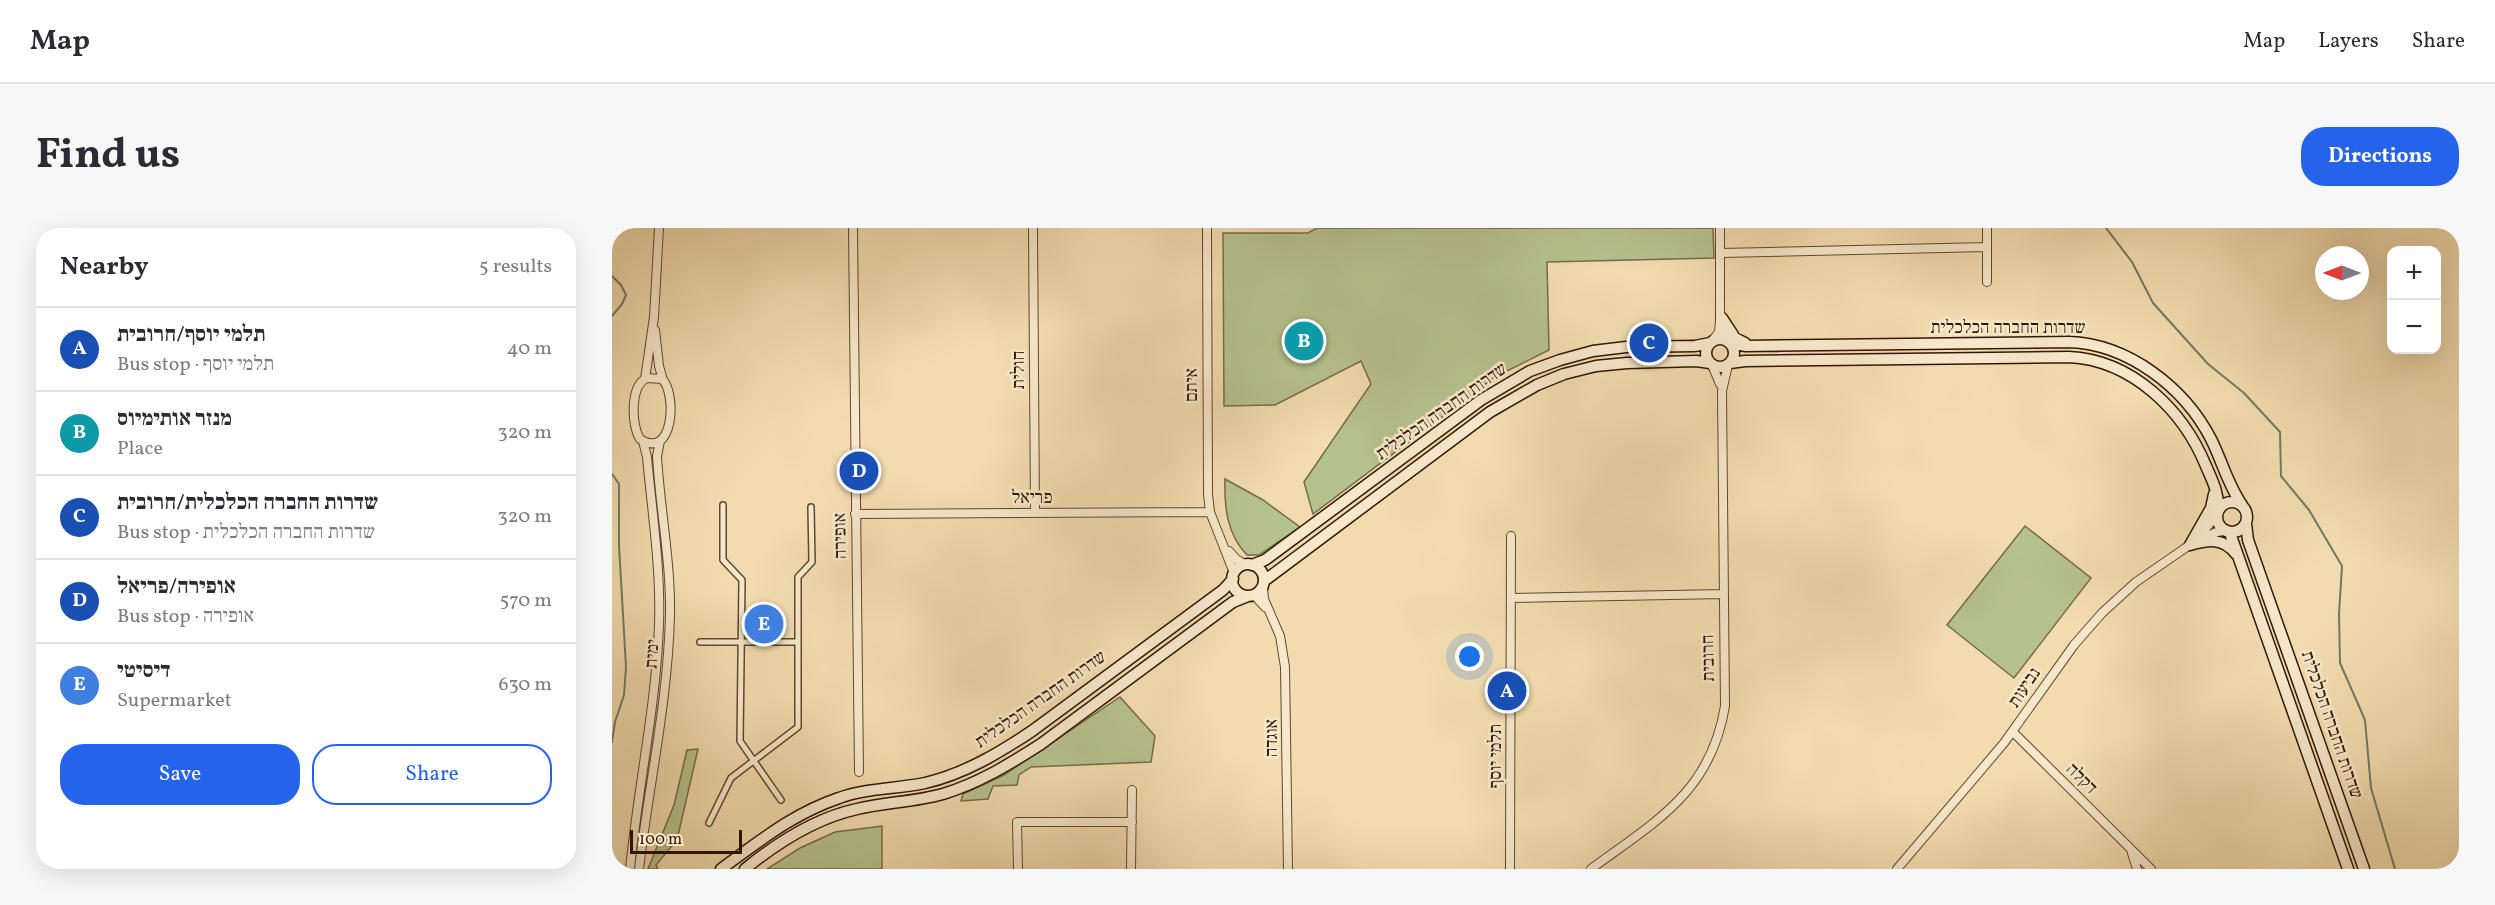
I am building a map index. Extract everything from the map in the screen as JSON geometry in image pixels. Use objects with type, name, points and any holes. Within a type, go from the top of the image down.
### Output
[{"type":"main road","points":[[1722,313],[1735,338],[1757,345]]},
{"type":"main road","points":[[1720,339],[1729,342],[1734,356],[1729,364],[1720,368],[1711,364],[1706,351],[1711,342],[1720,339]]},
{"type":"main road","name":"שדרות החברה הכלכלית","points":[[1249,565],[1264,560],[1481,400],[1530,371],[1593,351],[1626,347],[1695,346],[1711,342]]},
{"type":"main road","name":"שדרות החברה הכלכלית","points":[[1729,342],[1757,345],[2069,342],[2104,347],[2145,368],[2188,405],[2211,439],[2242,505]]},
{"type":"main road","name":"שדרות החברה הכלכלית","points":[[1729,364],[1781,360],[2069,357],[2090,359],[2112,366],[2137,381],[2170,408],[2191,435],[2213,483],[2218,498],[2217,512]]},
{"type":"main road","name":"שדרות החברה הכלכלית","points":[[1263,584],[1483,417],[1537,385],[1564,374],[1611,364],[1696,361],[1711,364]]},
{"type":"main road","points":[[2192,544],[2211,508],[2213,483]]},
{"type":"main road","points":[[2226,503],[2242,505],[2247,514],[2246,524],[2240,531],[2227,532],[2218,524],[2217,512],[2226,503]]},
{"type":"main road","name":"שדרות החברה הכלכלית","points":[[2246,524],[2248,540],[2364,869]]},
{"type":"main road","name":"שדרות החברה הכלכלית","points":[[2227,532],[2240,560],[2348,869]]},
{"type":"main road","points":[[2192,544],[2209,540],[2222,542],[2232,549],[2240,560]]},
{"type":"main road","points":[[1249,565],[1259,569],[1263,584],[1251,596],[1239,592],[1234,576],[1249,565]]},
{"type":"main road","name":"שדרות החברה הכלכלית","points":[[721,869],[770,832],[802,813],[854,794],[940,779],[971,768],[1001,752],[1223,590],[1234,576]]},
{"type":"main road","name":"שדרות החברה הכלכלית","points":[[745,869],[778,844],[809,826],[857,809],[944,794],[993,773],[1041,744],[1233,602],[1251,596]]},
{"type":"street","points":[[659,228],[654,317],[645,379],[657,378],[664,381]]},
{"type":"street","name":"אופירה","points":[[854,228],[859,772]]},
{"type":"street","name":"חולית","points":[[1034,228],[1035,513]]},
{"type":"street","name":"איתם","points":[[1207,228],[1208,494],[1210,512],[1234,576]]},
{"type":"street","points":[[1711,342],[1719,332],[1722,313],[1720,228]]},
{"type":"street","points":[[1987,228],[1987,282]]},
{"type":"street","points":[[1720,253],[1987,247]]},
{"type":"street","points":[[1722,313],[1729,342]]},
{"type":"street","points":[[654,317],[659,366],[664,381]]},
{"type":"street","name":"חרובית","points":[[1591,869],[1671,809],[1691,788],[1711,756],[1720,732],[1725,706],[1722,391],[1717,372],[1711,364]]},
{"type":"street","name":"חרובית","points":[[1722,391],[1729,364]]},
{"type":"street","name":"ימית","points":[[630,869],[654,688],[659,623],[657,561],[647,457],[643,441],[636,431],[637,387],[645,379]]},
{"type":"street","name":"ימית","points":[[639,869],[666,677],[669,631],[670,592],[657,456],[660,441],[665,437],[669,428],[669,391],[664,381]]},
{"type":"street","points":[[643,441],[652,443],[660,441]]},
{"type":"street","points":[[723,505],[723,560],[742,580],[740,741],[781,800]]},
{"type":"street","points":[[709,823],[731,778],[798,727],[798,577],[812,561],[811,507]]},
{"type":"street","name":"פריאל","points":[[855,514],[1210,512]]},
{"type":"street","name":"נביעות","points":[[2192,544],[2217,512]]},
{"type":"street","name":"נביעות","points":[[1898,869],[2013,732],[2088,628],[2136,582],[2192,544],[2217,532],[2227,532]]},
{"type":"street","name":"תלמי יוסף","points":[[1510,869],[1511,536]]},
{"type":"street","name":"איתם","points":[[1221,540],[1236,559],[1249,565]]},
{"type":"street","name":"אוגדה","points":[[1263,584],[1268,610],[1280,636],[1286,667],[1288,869]]},
{"type":"street","points":[[1511,597],[1724,594]]},
{"type":"street","name":"אוגדה","points":[[1251,596],[1268,610]]},
{"type":"street","points":[[700,642],[798,642]]},
{"type":"street","name":"דקלה","points":[[2013,732],[2151,869]]},
{"type":"street","points":[[1131,869],[1132,790]]},
{"type":"street","points":[[1018,869],[1017,822],[1132,822]]},
{"type":"street","name":"דקלה","points":[[2129,846],[2137,869]]},
{"type":"green space","points":[[1317,228],[1713,228],[1714,258],[1547,262],[1549,350],[1495,377],[1313,514],[1304,482],[1371,384],[1361,361],[1275,405],[1224,406],[1223,233],[1308,233]]},
{"type":"green space","points":[[1225,479],[1263,500],[1300,527],[1259,555],[1247,555],[1235,538],[1228,520]]},
{"type":"green space","points":[[2025,526],[2091,578],[2014,678],[1947,625]]},
{"type":"green space","points":[[1120,697],[1155,736],[1151,762],[1031,767],[1019,775],[1017,785],[993,786],[988,799],[961,801],[963,794],[1004,775]]},
{"type":"green space","points":[[698,749],[677,840],[656,865],[658,869],[648,869],[674,805],[687,750]]},
{"type":"green space","points":[[882,826],[882,869],[767,869],[800,848],[835,832]]},
{"type":"waterway","points":[[2106,228],[2132,262],[2153,303],[2208,364],[2244,393],[2280,432],[2281,476],[2309,510],[2342,566],[2339,614],[2340,663],[2365,720],[2371,788],[2395,869]]},
{"type":"waterway","points":[[612,276],[621,285],[626,295],[612,316]]},
{"type":"waterway","points":[[612,474],[619,484],[619,545],[626,667],[624,695],[615,722],[612,742]]},
{"type":"place","name":"מנזר אותימיוס","points":[[1304,341]]},
{"type":"place","name":"שדרות החברה הכלכלית/חרובית","points":[[1649,343]]},
{"type":"place","name":"אופירה/פריאל","points":[[859,471]]},
{"type":"place","name":"דיסיטי","points":[[764,624]]},
{"type":"place","name":"תלמי יוסף/חרובית","points":[[1507,691]]}]
